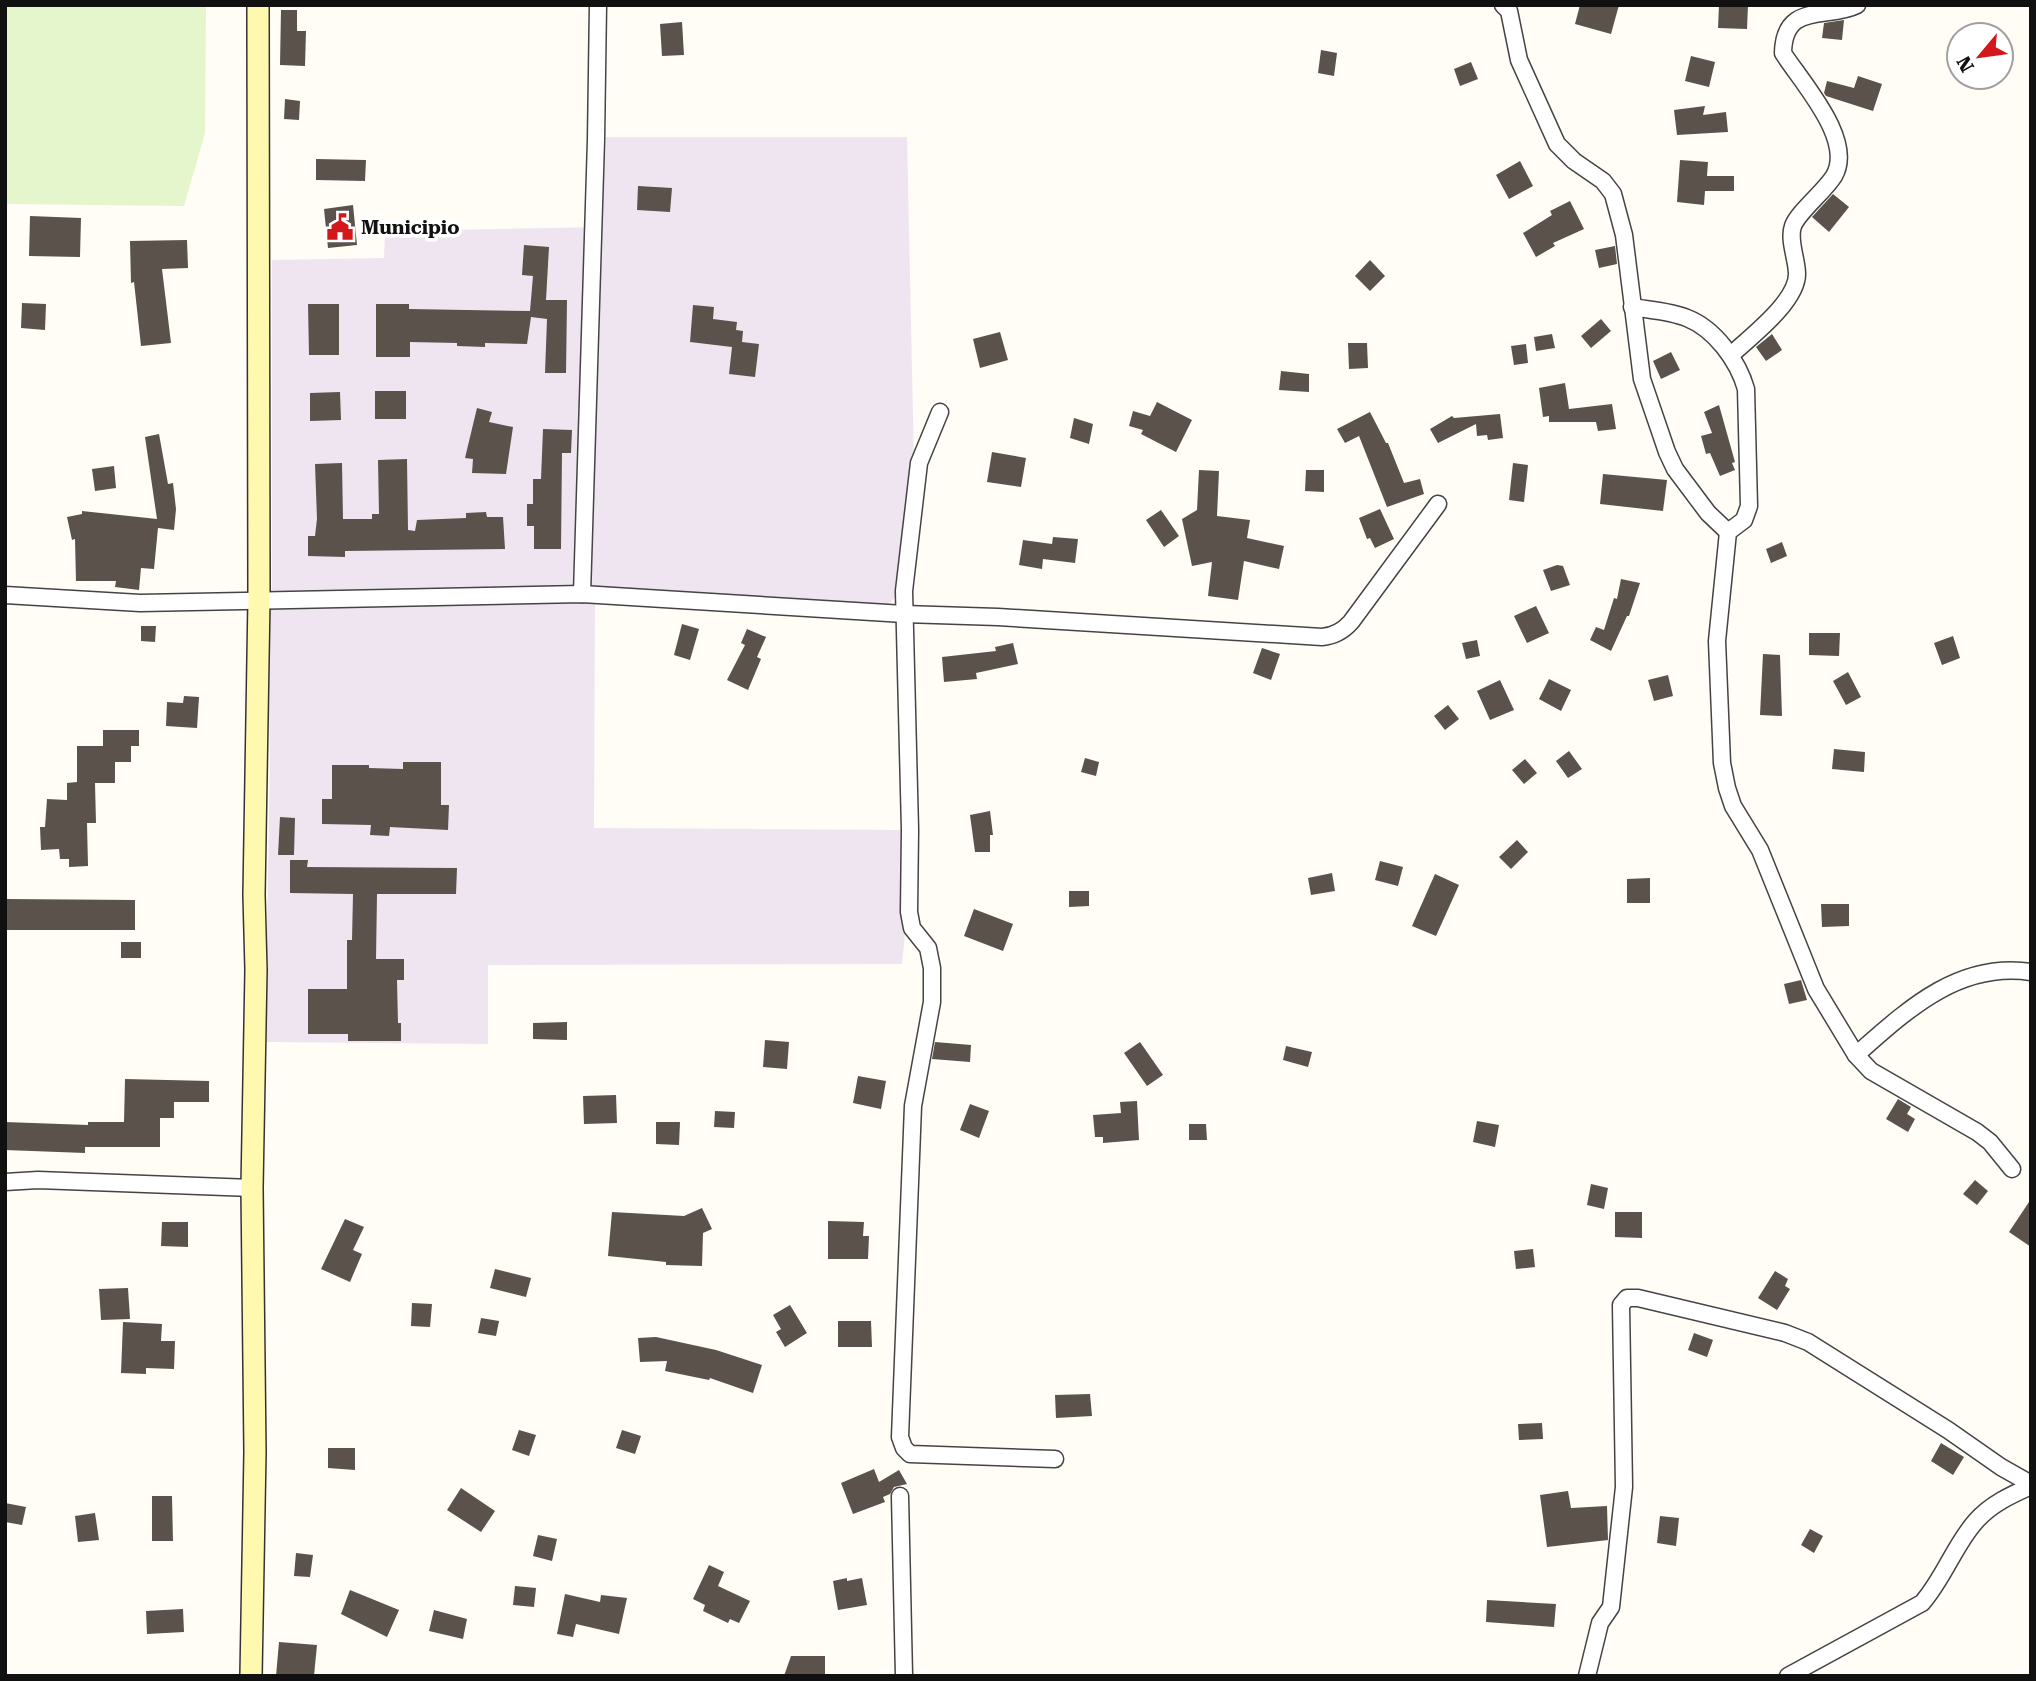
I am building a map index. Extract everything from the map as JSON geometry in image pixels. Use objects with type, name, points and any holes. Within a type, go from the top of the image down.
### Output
[{"type":"main road","points":[[251,1676],[255,1452],[252,1188],[256,970],[254,895],[259,599],[258,5]]},
{"type":"street","points":[[582,594],[598,5]]},
{"type":"street","points":[[1503,5],[1509,11],[1519,60],[1557,144],[1574,161],[1603,181],[1613,194],[1624,235],[1642,379],[1675,469],[1708,513],[1728,533]]},
{"type":"street","points":[[1731,355],[1783,305],[1792,292],[1797,277],[1791,234],[1794,223],[1835,175],[1838,162],[1838,145],[1833,129],[1783,53],[1783,42],[1789,29],[1799,19],[1816,12],[1857,5]]},
{"type":"street","points":[[1632,307],[1687,318],[1711,334],[1731,355],[1742,374],[1746,389],[1749,506],[1744,520],[1728,533],[1717,641],[1722,763],[1733,806],[1760,850],[1816,989],[1856,1055],[1871,1071],[1977,1132],[1990,1142],[2012,1169]]},
{"type":"street","points":[[940,412],[919,463],[904,590],[909,912],[912,928],[928,948],[932,968],[932,1002],[913,1107],[900,1437],[904,1448],[910,1454],[1055,1459]]},
{"type":"street","points":[[5,595],[140,603],[582,594],[1330,636],[1344,630],[1351,622],[1438,504]]},
{"type":"street","points":[[1856,1055],[1910,1007],[1937,990],[1975,976],[2002,970],[2031,972]]},
{"type":"street","points":[[5,1182],[38,1180],[252,1188]]},
{"type":"street","points":[[1587,1676],[1600,1623],[1611,1607],[1623,1487],[1621,1305],[1627,1298],[1638,1298],[1785,1333],[1808,1342],[2031,1485]]},
{"type":"street","points":[[1788,1676],[1807,1672],[1922,1603],[1976,1520],[2002,1499],[2031,1485]]},
{"type":"street","points":[[900,1496],[904,1676]]},
{"type":"shaded area","points":[[606,137],[907,137],[914,463],[900,592],[885,609],[595,600],[594,828],[905,830],[907,913],[902,964],[488,965],[488,1044],[265,1042],[270,760],[267,617],[272,586],[272,260],[384,258],[385,231],[602,227]]},
{"type":"green space","points":[[5,5],[206,5],[205,133],[184,206],[5,204]]},
{"type":"building","points":[[1580,5],[1619,5],[1611,34],[1575,24]]},
{"type":"building","points":[[1719,5],[1748,5],[1747,29],[1718,28]]},
{"type":"building","points":[[281,10],[297,10],[297,31],[306,31],[305,66],[280,65]]},
{"type":"building","points":[[1844,20],[1842,40],[1822,38],[1824,23]]},
{"type":"building","points":[[682,22],[684,55],[662,56],[660,24]]},
{"type":"building","points":[[1321,50],[1337,53],[1334,76],[1318,73]]},
{"type":"building","points":[[1691,56],[1715,62],[1709,87],[1685,81]]},
{"type":"building","points":[[1471,62],[1478,79],[1460,86],[1454,69]]},
{"type":"building","points":[[1858,76],[1882,84],[1873,111],[1826,96],[1824,93],[1827,81],[1854,88]]},
{"type":"building","points":[[285,99],[300,101],[299,120],[284,119]]},
{"type":"building","points":[[1705,106],[1703,115],[1726,112],[1728,132],[1677,135],[1674,110]]},
{"type":"building","points":[[316,159],[366,160],[365,181],[316,180]]},
{"type":"building","points":[[1680,160],[1708,162],[1707,176],[1734,176],[1734,191],[1705,191],[1704,205],[1677,202]]},
{"type":"building","points":[[1520,161],[1533,186],[1509,199],[1496,175]]},
{"type":"building","points":[[638,186],[672,188],[670,212],[637,210]]},
{"type":"building","points":[[1833,194],[1849,207],[1829,232],[1812,217]]},
{"type":"building","points":[[1570,201],[1584,229],[1553,243],[1555,246],[1536,257],[1523,233],[1552,215],[1550,211]]},
{"type":"building","name":"Municipio","points":[[353,205],[357,245],[328,248],[324,209]]},
{"type":"building","points":[[30,216],[81,218],[80,257],[29,256]]},
{"type":"building","points":[[187,240],[188,268],[162,269],[171,343],[141,346],[134,282],[131,283],[130,241]]},
{"type":"building","points":[[524,245],[549,247],[546,300],[567,300],[566,373],[545,373],[547,319],[531,317],[527,344],[485,343],[485,347],[457,346],[457,343],[410,342],[410,357],[376,357],[376,304],[409,304],[409,309],[530,311],[533,276],[522,275]]},
{"type":"building","points":[[1615,246],[1617,264],[1599,268],[1595,250]]},
{"type":"building","points":[[1370,260],[1385,276],[1370,291],[1355,276]]},
{"type":"building","points":[[22,303],[46,304],[45,330],[21,328]]},
{"type":"building","points":[[308,304],[339,304],[339,355],[309,355]]},
{"type":"building","points":[[693,305],[714,307],[713,319],[737,322],[736,330],[743,331],[742,342],[759,344],[755,377],[729,374],[732,347],[690,342]]},
{"type":"building","points":[[1601,319],[1611,331],[1591,348],[1581,336]]},
{"type":"building","points":[[1000,332],[1008,360],[980,368],[973,339]]},
{"type":"building","points":[[1552,334],[1555,348],[1536,351],[1534,337]]},
{"type":"building","points":[[1772,334],[1782,350],[1766,361],[1756,347]]},
{"type":"building","points":[[1348,343],[1367,343],[1368,368],[1349,369]]},
{"type":"building","points":[[1526,344],[1528,363],[1514,365],[1511,346]]},
{"type":"building","points":[[1671,352],[1680,370],[1661,379],[1653,361]]},
{"type":"building","points":[[1281,371],[1309,374],[1309,392],[1279,390]]},
{"type":"building","points":[[1565,383],[1569,409],[1612,404],[1616,429],[1598,431],[1596,422],[1549,422],[1549,416],[1543,417],[1539,388]]},
{"type":"building","points":[[375,391],[406,391],[406,419],[375,419]]},
{"type":"building","points":[[340,392],[341,420],[310,421],[310,393]]},
{"type":"building","points":[[1157,402],[1192,420],[1176,452],[1141,434],[1143,430],[1129,426],[1133,411],[1150,416]]},
{"type":"building","points":[[1719,405],[1735,462],[1732,463],[1735,470],[1720,476],[1710,453],[1706,454],[1701,436],[1712,433],[1704,412]]},
{"type":"building","points":[[477,408],[492,412],[489,422],[513,427],[506,474],[472,473],[473,459],[465,458]]},
{"type":"building","points":[[1370,412],[1388,443],[1404,483],[1420,479],[1424,494],[1387,507],[1359,436],[1345,443],[1337,429]]},
{"type":"building","points":[[1500,414],[1503,438],[1488,440],[1487,435],[1477,436],[1476,424],[1438,443],[1430,429],[1452,416]]},
{"type":"building","points":[[1074,418],[1093,424],[1089,444],[1070,438]]},
{"type":"building","points":[[543,429],[572,430],[571,453],[562,453],[561,549],[534,549],[534,526],[527,526],[527,504],[533,504],[533,479],[541,479]]},
{"type":"building","points":[[159,434],[168,484],[173,483],[176,509],[174,530],[158,528],[154,569],[141,568],[139,590],[115,587],[116,581],[76,581],[75,539],[72,540],[67,517],[82,514],[82,511],[157,519],[145,437]]},
{"type":"building","points":[[992,452],[1026,458],[1021,487],[987,482]]},
{"type":"building","points":[[407,459],[408,530],[415,531],[417,520],[466,518],[466,513],[486,512],[487,517],[503,517],[505,549],[345,551],[345,557],[308,556],[308,536],[315,536],[317,519],[315,464],[342,463],[343,519],[372,519],[372,514],[379,514],[378,460]]},
{"type":"building","points":[[1513,463],[1528,465],[1524,502],[1509,500]]},
{"type":"building","points":[[114,466],[116,488],[95,491],[92,469]]},
{"type":"building","points":[[1199,470],[1219,471],[1217,516],[1250,520],[1247,538],[1284,546],[1279,569],[1244,561],[1238,600],[1208,596],[1212,562],[1192,566],[1182,519],[1197,510]]},
{"type":"building","points":[[1306,470],[1324,470],[1324,492],[1305,491]]},
{"type":"building","points":[[1603,474],[1667,480],[1663,511],[1600,504]]},
{"type":"building","points":[[1380,509],[1394,539],[1375,548],[1370,538],[1367,539],[1359,518]]},
{"type":"building","points":[[1161,510],[1179,536],[1164,547],[1146,520]]},
{"type":"building","points":[[1053,537],[1078,539],[1075,563],[1043,559],[1042,569],[1019,565],[1023,540],[1052,544]]},
{"type":"building","points":[[1782,542],[1787,556],[1771,563],[1766,549]]},
{"type":"building","points":[[1557,565],[1563,566],[1570,585],[1551,591],[1543,570]]},
{"type":"building","points":[[1621,579],[1640,583],[1629,616],[1611,651],[1590,640],[1596,627],[1604,630],[1614,598],[1617,599]]},
{"type":"building","points":[[1536,606],[1549,633],[1527,643],[1514,616]]},
{"type":"building","points":[[682,624],[699,629],[690,660],[674,655]]},
{"type":"building","points":[[141,626],[156,626],[155,642],[141,641]]},
{"type":"building","points":[[747,629],[766,637],[757,657],[761,659],[748,690],[727,680],[745,645],[741,643]]},
{"type":"building","points":[[1809,633],[1840,633],[1839,656],[1809,655]]},
{"type":"building","points":[[1953,636],[1960,658],[1942,665],[1934,643]]},
{"type":"building","points":[[1477,640],[1480,656],[1466,659],[1462,643]]},
{"type":"building","points":[[1013,643],[1018,664],[976,673],[977,679],[944,682],[942,657],[996,651],[995,647]]},
{"type":"building","points":[[1262,648],[1280,654],[1271,680],[1253,673]]},
{"type":"building","points":[[1763,654],[1780,655],[1782,716],[1760,715]]},
{"type":"building","points":[[1848,672],[1861,697],[1846,705],[1833,681]]},
{"type":"building","points":[[1668,675],[1673,696],[1654,701],[1648,680]]},
{"type":"building","points":[[1549,679],[1571,690],[1561,711],[1539,699]]},
{"type":"building","points":[[1500,680],[1514,710],[1490,720],[1477,691]]},
{"type":"building","points":[[184,696],[199,697],[197,728],[166,726],[167,702],[183,703]]},
{"type":"building","points":[[1448,705],[1459,719],[1445,730],[1434,716]]},
{"type":"building","points":[[103,730],[139,730],[139,746],[131,746],[131,762],[115,762],[115,783],[95,783],[96,823],[87,823],[88,866],[69,867],[69,859],[60,859],[59,849],[41,850],[40,827],[45,827],[47,799],[67,800],[67,783],[77,782],[77,746],[103,746]]},
{"type":"building","points":[[1834,749],[1865,752],[1864,772],[1832,769]]},
{"type":"building","points":[[1569,751],[1582,769],[1568,778],[1556,761]]},
{"type":"building","points":[[1085,758],[1099,762],[1096,776],[1081,772]]},
{"type":"building","points":[[1525,759],[1537,773],[1524,784],[1512,770]]},
{"type":"building","points":[[403,762],[441,762],[441,805],[449,805],[448,830],[390,827],[389,836],[370,835],[371,825],[322,824],[322,799],[332,799],[332,765],[403,769]]},
{"type":"building","points":[[990,811],[993,835],[990,835],[990,852],[975,852],[970,815]]},
{"type":"building","points":[[280,817],[295,818],[294,855],[278,855]]},
{"type":"building","points":[[1517,840],[1528,852],[1511,869],[1499,857]]},
{"type":"building","points":[[290,860],[308,860],[307,867],[457,868],[456,894],[377,894],[376,959],[404,959],[404,980],[397,980],[401,1041],[348,1041],[348,1034],[308,1034],[308,989],[347,989],[347,940],[352,940],[353,894],[290,893]]},
{"type":"building","points":[[1380,861],[1403,867],[1398,886],[1375,880]]},
{"type":"building","points":[[1332,873],[1335,891],[1311,895],[1308,878]]},
{"type":"building","points":[[1435,874],[1459,885],[1436,936],[1412,926]]},
{"type":"building","points":[[1650,878],[1650,903],[1627,903],[1627,879]]},
{"type":"building","points":[[1069,891],[1089,891],[1089,906],[1069,907]]},
{"type":"building","points":[[6,899],[135,900],[135,930],[6,930]]},
{"type":"building","points":[[1821,904],[1849,904],[1849,926],[1822,927]]},
{"type":"building","points":[[974,909],[1013,924],[1003,951],[964,936]]},
{"type":"building","points":[[121,942],[141,942],[141,958],[121,958]]},
{"type":"building","points":[[1801,980],[1807,1000],[1789,1004],[1784,984]]},
{"type":"building","points":[[567,1022],[567,1040],[533,1039],[533,1023]]},
{"type":"building","points":[[765,1040],[789,1042],[787,1069],[763,1067]]},
{"type":"building","points":[[935,1042],[971,1045],[970,1062],[932,1059]]},
{"type":"building","points":[[1140,1042],[1163,1075],[1147,1086],[1124,1053]]},
{"type":"building","points":[[1286,1046],[1312,1052],[1308,1067],[1283,1060]]},
{"type":"building","points":[[858,1076],[886,1081],[881,1109],[853,1103]]},
{"type":"building","points":[[125,1079],[209,1081],[209,1102],[174,1102],[174,1118],[160,1118],[160,1147],[85,1147],[85,1153],[5,1150],[5,1122],[88,1125],[88,1122],[124,1122]]},
{"type":"building","points":[[616,1095],[617,1123],[584,1124],[583,1096]]},
{"type":"building","points":[[1898,1099],[1911,1107],[1907,1114],[1915,1119],[1908,1132],[1886,1119]]},
{"type":"building","points":[[1137,1101],[1139,1140],[1103,1143],[1103,1137],[1095,1137],[1093,1115],[1121,1113],[1120,1102]]},
{"type":"building","points":[[970,1104],[989,1111],[979,1138],[960,1130]]},
{"type":"building","points":[[715,1111],[735,1112],[734,1128],[714,1127]]},
{"type":"building","points":[[1477,1121],[1499,1125],[1495,1147],[1473,1142]]},
{"type":"building","points":[[656,1122],[680,1122],[679,1145],[656,1144]]},
{"type":"building","points":[[1189,1124],[1206,1124],[1207,1140],[1189,1140]]},
{"type":"building","points":[[1975,1180],[1988,1191],[1977,1205],[1963,1194]]},
{"type":"building","points":[[1591,1184],[1608,1188],[1604,1209],[1587,1205]]},
{"type":"building","points":[[2031,1199],[2031,1247],[2009,1232]]},
{"type":"building","points":[[702,1208],[712,1229],[703,1233],[702,1266],[666,1265],[666,1262],[608,1256],[612,1212],[684,1216]]},
{"type":"building","points":[[1615,1212],[1642,1212],[1642,1238],[1615,1237]]},
{"type":"building","points":[[345,1219],[364,1227],[353,1250],[362,1254],[350,1282],[321,1269]]},
{"type":"building","points":[[828,1221],[864,1222],[863,1236],[869,1236],[868,1259],[828,1259]]},
{"type":"building","points":[[162,1222],[188,1222],[188,1247],[161,1246]]},
{"type":"building","points":[[1533,1249],[1535,1267],[1516,1269],[1514,1251]]},
{"type":"building","points":[[495,1269],[531,1278],[526,1297],[490,1288]]},
{"type":"building","points":[[1775,1271],[1788,1279],[1785,1286],[1790,1289],[1777,1310],[1758,1298]]},
{"type":"building","points":[[128,1288],[130,1319],[101,1320],[99,1289]]},
{"type":"building","points":[[412,1303],[432,1304],[430,1327],[411,1326]]},
{"type":"building","points":[[790,1305],[807,1333],[785,1347],[776,1332],[781,1329],[773,1315]]},
{"type":"building","points":[[481,1318],[499,1321],[496,1336],[478,1333]]},
{"type":"building","points":[[838,1321],[871,1321],[872,1347],[838,1347]]},
{"type":"building","points":[[123,1322],[162,1324],[161,1341],[175,1341],[174,1369],[146,1368],[146,1374],[121,1373]]},
{"type":"building","points":[[1694,1333],[1713,1340],[1707,1357],[1688,1350]]},
{"type":"building","points":[[656,1337],[716,1350],[762,1365],[753,1393],[710,1378],[709,1380],[665,1371],[667,1361],[640,1362],[638,1338]]},
{"type":"building","points":[[1090,1394],[1092,1416],[1056,1418],[1055,1395]]},
{"type":"building","points":[[1542,1423],[1543,1439],[1519,1440],[1518,1424]]},
{"type":"building","points":[[519,1430],[536,1435],[529,1456],[512,1450]]},
{"type":"building","points":[[622,1430],[641,1436],[635,1454],[616,1448]]},
{"type":"building","points":[[1941,1443],[1964,1457],[1953,1475],[1931,1461]]},
{"type":"building","points":[[328,1448],[355,1448],[355,1470],[328,1468]]},
{"type":"building","points":[[874,1469],[879,1482],[899,1470],[907,1484],[894,1487],[890,1494],[883,1497],[885,1502],[853,1514],[841,1483]]},
{"type":"building","points":[[461,1488],[495,1511],[481,1532],[447,1510]]},
{"type":"building","points":[[1568,1491],[1571,1508],[1607,1506],[1608,1540],[1547,1547],[1540,1495]]},
{"type":"building","points":[[152,1496],[172,1496],[173,1541],[152,1541]]},
{"type":"building","points":[[5,1503],[26,1507],[22,1525],[5,1522]]},
{"type":"building","points":[[95,1513],[99,1540],[78,1542],[75,1516]]},
{"type":"building","points":[[1660,1516],[1679,1518],[1676,1546],[1657,1543]]},
{"type":"building","points":[[1810,1529],[1823,1536],[1814,1553],[1801,1545]]},
{"type":"building","points":[[538,1535],[557,1539],[552,1561],[533,1556]]},
{"type":"building","points":[[296,1553],[313,1555],[310,1577],[294,1576]]},
{"type":"building","points":[[709,1565],[724,1572],[718,1586],[750,1601],[739,1623],[730,1619],[728,1623],[703,1611],[705,1605],[693,1599]]},
{"type":"building","points":[[847,1578],[847,1581],[862,1578],[867,1605],[838,1610],[833,1581]]},
{"type":"building","points":[[515,1586],[536,1588],[534,1607],[513,1605]]},
{"type":"building","points":[[350,1590],[399,1610],[387,1637],[341,1614]]},
{"type":"building","points":[[565,1594],[600,1602],[601,1595],[627,1598],[619,1634],[576,1624],[573,1637],[557,1634]]},
{"type":"building","points":[[1487,1600],[1556,1604],[1554,1627],[1486,1622]]},
{"type":"building","points":[[183,1609],[184,1632],[147,1634],[146,1611]]},
{"type":"building","points":[[434,1610],[467,1619],[463,1639],[429,1631]]},
{"type":"building","points":[[279,1642],[317,1645],[314,1676],[276,1676]]},
{"type":"building","points":[[791,1656],[825,1656],[825,1676],[784,1676]]},
{"type":"place","name":"Municipio","points":[[340,227]]}]
